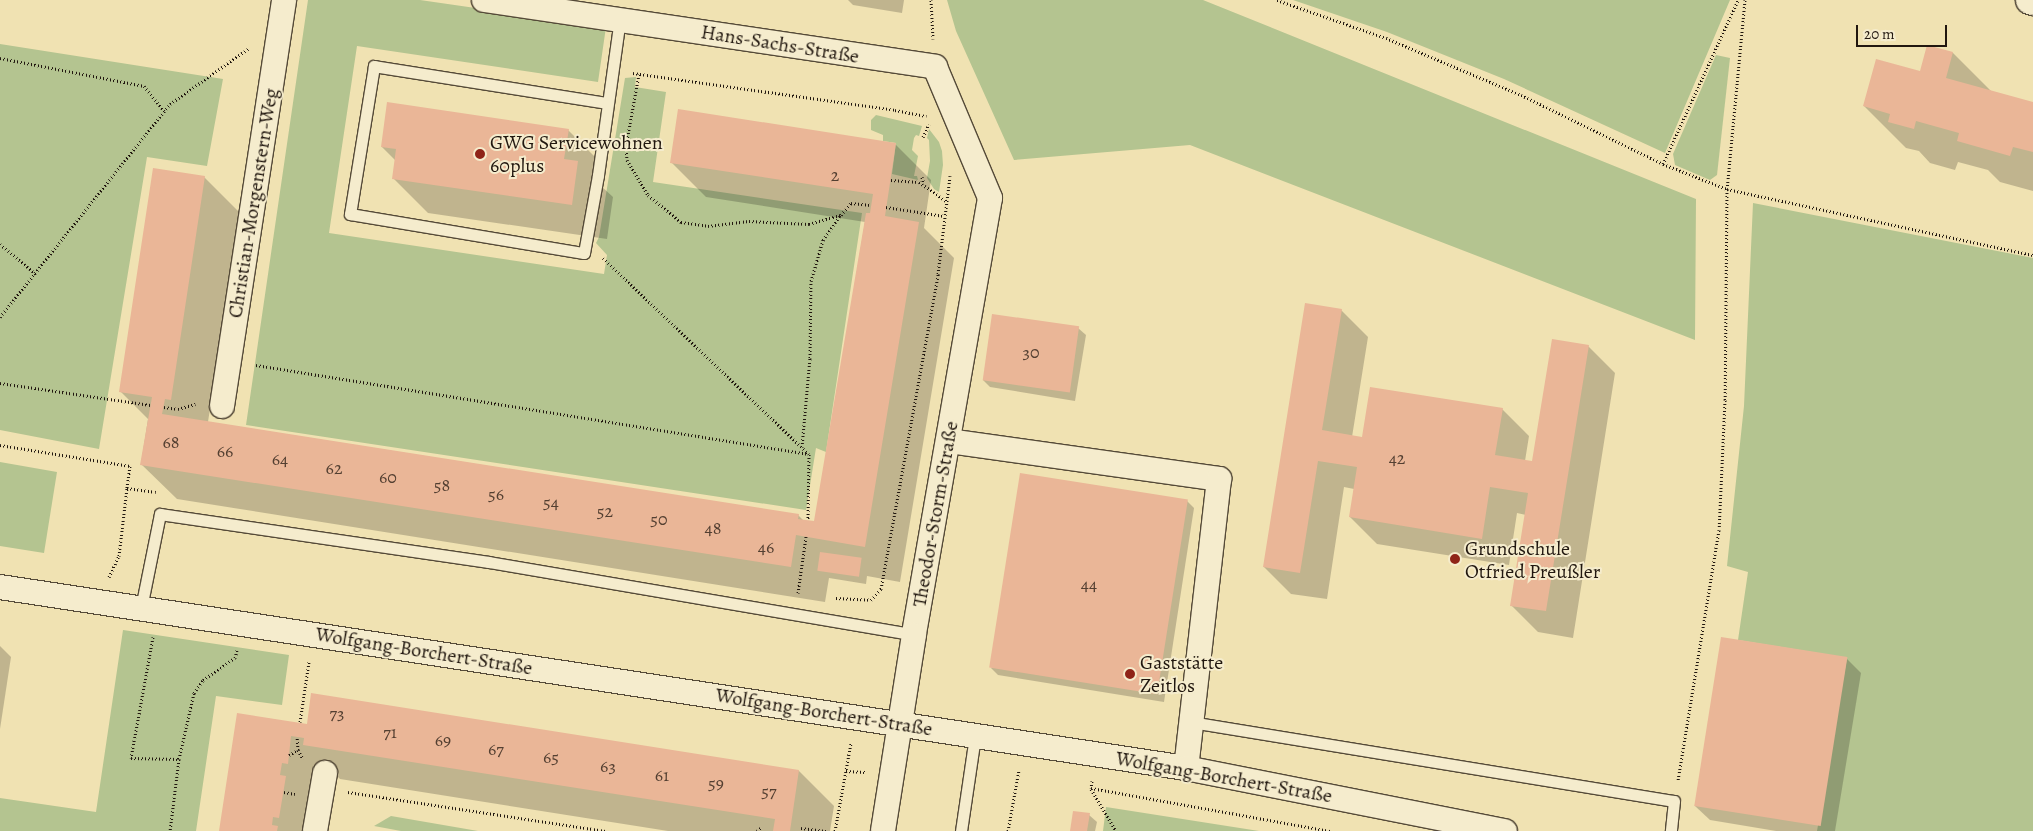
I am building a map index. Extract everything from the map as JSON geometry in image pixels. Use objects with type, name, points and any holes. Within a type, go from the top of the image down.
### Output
[{"type":"street","name":"Christian-Morgenstern-Weg","points":[[222,406],[284,0]]},
{"type":"street","name":"Hans-Sachs-Straße","points":[[484,0],[935,67]]},
{"type":"street","name":"Theodor-Storm-Straße","points":[[883,831],[914,635],[990,198],[935,67]]},
{"type":"street","points":[[949,441],[1219,479],[1186,768]]},
{"type":"street","name":"Wolfgang-Borchert-Straße","points":[[0,587],[1186,768],[1465,827],[1505,831]]},
{"type":"street","points":[[315,831],[323,781]]},
{"type":"lane","points":[[608,103],[374,66],[350,214],[584,253],[608,103],[620,19]]},
{"type":"lane","points":[[150,609],[160,514],[489,562],[914,635]]},
{"type":"lane","points":[[1191,722],[1674,801],[1671,831]]},
{"type":"lane","points":[[961,831],[976,736]]},
{"type":"path","points":[[931,0],[935,67]]},
{"type":"path","points":[[1277,0],[1386,38],[1521,95],[1663,164],[1727,189],[2033,255]]},
{"type":"path","points":[[1663,164],[1738,0]]},
{"type":"path","points":[[1674,801],[1719,530],[1725,400],[1727,189],[1745,0]]},
{"type":"path","points":[[0,317],[170,104],[280,25]]},
{"type":"path","points":[[0,58],[144,86],[164,111]]},
{"type":"path","points":[[612,70],[895,110],[928,116],[936,125]]},
{"type":"path","points":[[639,74],[626,146],[627,160],[648,195],[669,214],[681,222],[708,226],[749,221],[809,224],[841,215]]},
{"type":"path","points":[[923,137],[931,120]]},
{"type":"path","points":[[832,598],[871,600],[881,589],[926,341],[950,174]]},
{"type":"path","points":[[922,177],[924,184]]},
{"type":"path","points":[[891,180],[912,181],[924,184],[946,201]]},
{"type":"path","points":[[802,448],[810,358],[811,280],[823,240],[841,215],[851,203],[872,205]]},
{"type":"path","points":[[886,207],[944,216]]},
{"type":"path","points":[[586,242],[810,454]]},
{"type":"path","points":[[0,244],[36,274]]},
{"type":"path","points":[[229,361],[810,454]]},
{"type":"path","points":[[0,383],[150,405]]},
{"type":"path","points":[[164,407],[178,410]]},
{"type":"path","points":[[0,445],[130,466],[119,556],[108,578],[99,577]]},
{"type":"path","points":[[808,520],[810,454]]},
{"type":"path","points":[[127,488],[166,494]]},
{"type":"path","points":[[798,594],[806,537]]},
{"type":"path","points":[[788,592],[806,595]]},
{"type":"path","points":[[150,609],[131,758],[179,759]]},
{"type":"path","points":[[170,831],[179,759],[194,693],[203,680],[235,658],[244,623]]},
{"type":"path","points":[[300,722],[306,680]]},
{"type":"path","points":[[835,831],[855,717]]},
{"type":"path","points":[[289,755],[298,750],[297,737]]},
{"type":"path","points":[[1008,831],[1020,765]]},
{"type":"path","points":[[1092,778],[1091,788],[1116,831]]},
{"type":"path","points":[[323,781],[607,831]]},
{"type":"path","points":[[1091,788],[1331,831]]},
{"type":"path","points":[[284,792],[296,794]]},
{"type":"path","points":[[757,831],[762,827]]},
{"type":"path","points":[[801,828],[826,831]]},
{"type":"green space","points":[[308,0],[420,0],[606,27],[598,82],[357,46],[329,233],[604,274],[607,255],[596,243],[599,237],[625,78],[636,77],[635,87],[666,92],[653,182],[862,213],[826,452],[816,448],[806,510],[246,425]]},
{"type":"green space","points":[[947,0],[1203,0],[1696,199],[1695,340],[1190,145],[1014,160],[956,31]]},
{"type":"green space","points":[[1293,0],[1730,0],[1665,153],[1504,79],[1387,32]]},
{"type":"green space","points":[[0,44],[223,79],[207,166],[147,157],[99,449],[0,430]]},
{"type":"green space","points":[[1716,55],[1730,58],[1717,175],[1710,180],[1675,165],[1673,154]]},
{"type":"green space","points":[[876,115],[922,126],[919,136],[916,135],[914,138],[912,150],[918,156],[914,176],[917,176],[918,180],[892,174],[896,143],[883,141],[883,135],[871,130],[871,120]]},
{"type":"green space","points":[[929,129],[939,142],[942,151],[943,165],[939,192],[934,189],[927,178],[930,161],[929,140],[927,138]]},
{"type":"green space","points":[[1753,203],[2033,258],[2033,831],[1817,831],[1847,658],[1738,640],[1748,572],[1727,566],[1744,406]]},
{"type":"green space","points":[[0,462],[57,472],[44,553],[0,546]]},
{"type":"green space","points":[[123,630],[289,655],[282,705],[216,696],[196,831],[0,831],[0,798],[96,812]]},
{"type":"green space","points":[[1106,807],[1259,831],[1103,831]]},
{"type":"green space","points":[[391,816],[478,831],[401,831],[374,826]]},
{"type":"building","points":[[1927,45],[1953,52],[1946,78],[2033,102],[2033,152],[2013,147],[2010,156],[1957,141],[1959,133],[1916,121],[1914,129],[1888,122],[1890,114],[1863,106],[1876,59],[1920,71]]},
{"type":"building","name":"GWG Servicewohnen 60plus","points":[[387,102],[569,129],[564,159],[578,161],[572,205],[392,179],[396,149],[381,147]]},
{"type":"building","points":[[678,109],[896,143],[885,216],[919,222],[865,547],[796,535],[791,567],[140,465],[152,397],[119,392],[153,168],[205,176],[171,400],[165,399],[162,414],[799,514],[798,519],[814,521],[866,213],[870,213],[873,194],[670,163]]},
{"type":"building","points":[[1305,303],[1342,309],[1322,430],[1362,437],[1370,387],[1503,408],[1495,455],[1532,461],[1552,339],[1589,345],[1546,611],[1510,606],[1528,493],[1490,487],[1482,539],[1349,517],[1357,467],[1318,461],[1300,573],[1263,567]]},
{"type":"building","points":[[992,314],[1079,326],[1070,393],[983,380]]},
{"type":"building","points":[[1020,473],[1188,500],[1157,694],[989,668]]},
{"type":"building","points":[[820,552],[862,558],[859,577],[817,571]]},
{"type":"building","points":[[1721,637],[1847,657],[1821,826],[1694,806]]},
{"type":"building","points":[[311,693],[799,770],[790,831],[773,831],[775,819],[303,745],[304,738],[291,736],[288,764],[282,763],[280,775],[286,776],[279,818],[273,817],[272,825],[278,826],[277,831],[219,831],[237,713],[307,724]]},
{"type":"building","points":[[1073,811],[1090,813],[1087,831],[1070,831]]},
{"type":"place","name":"GWG Servicewohnen 60plus","points":[[480,154]]},
{"type":"place","name":"Grundschule Otfried Preußler","points":[[1455,559]]},
{"type":"place","name":"Gaststätte Zeitlos","points":[[1130,674]]}]
